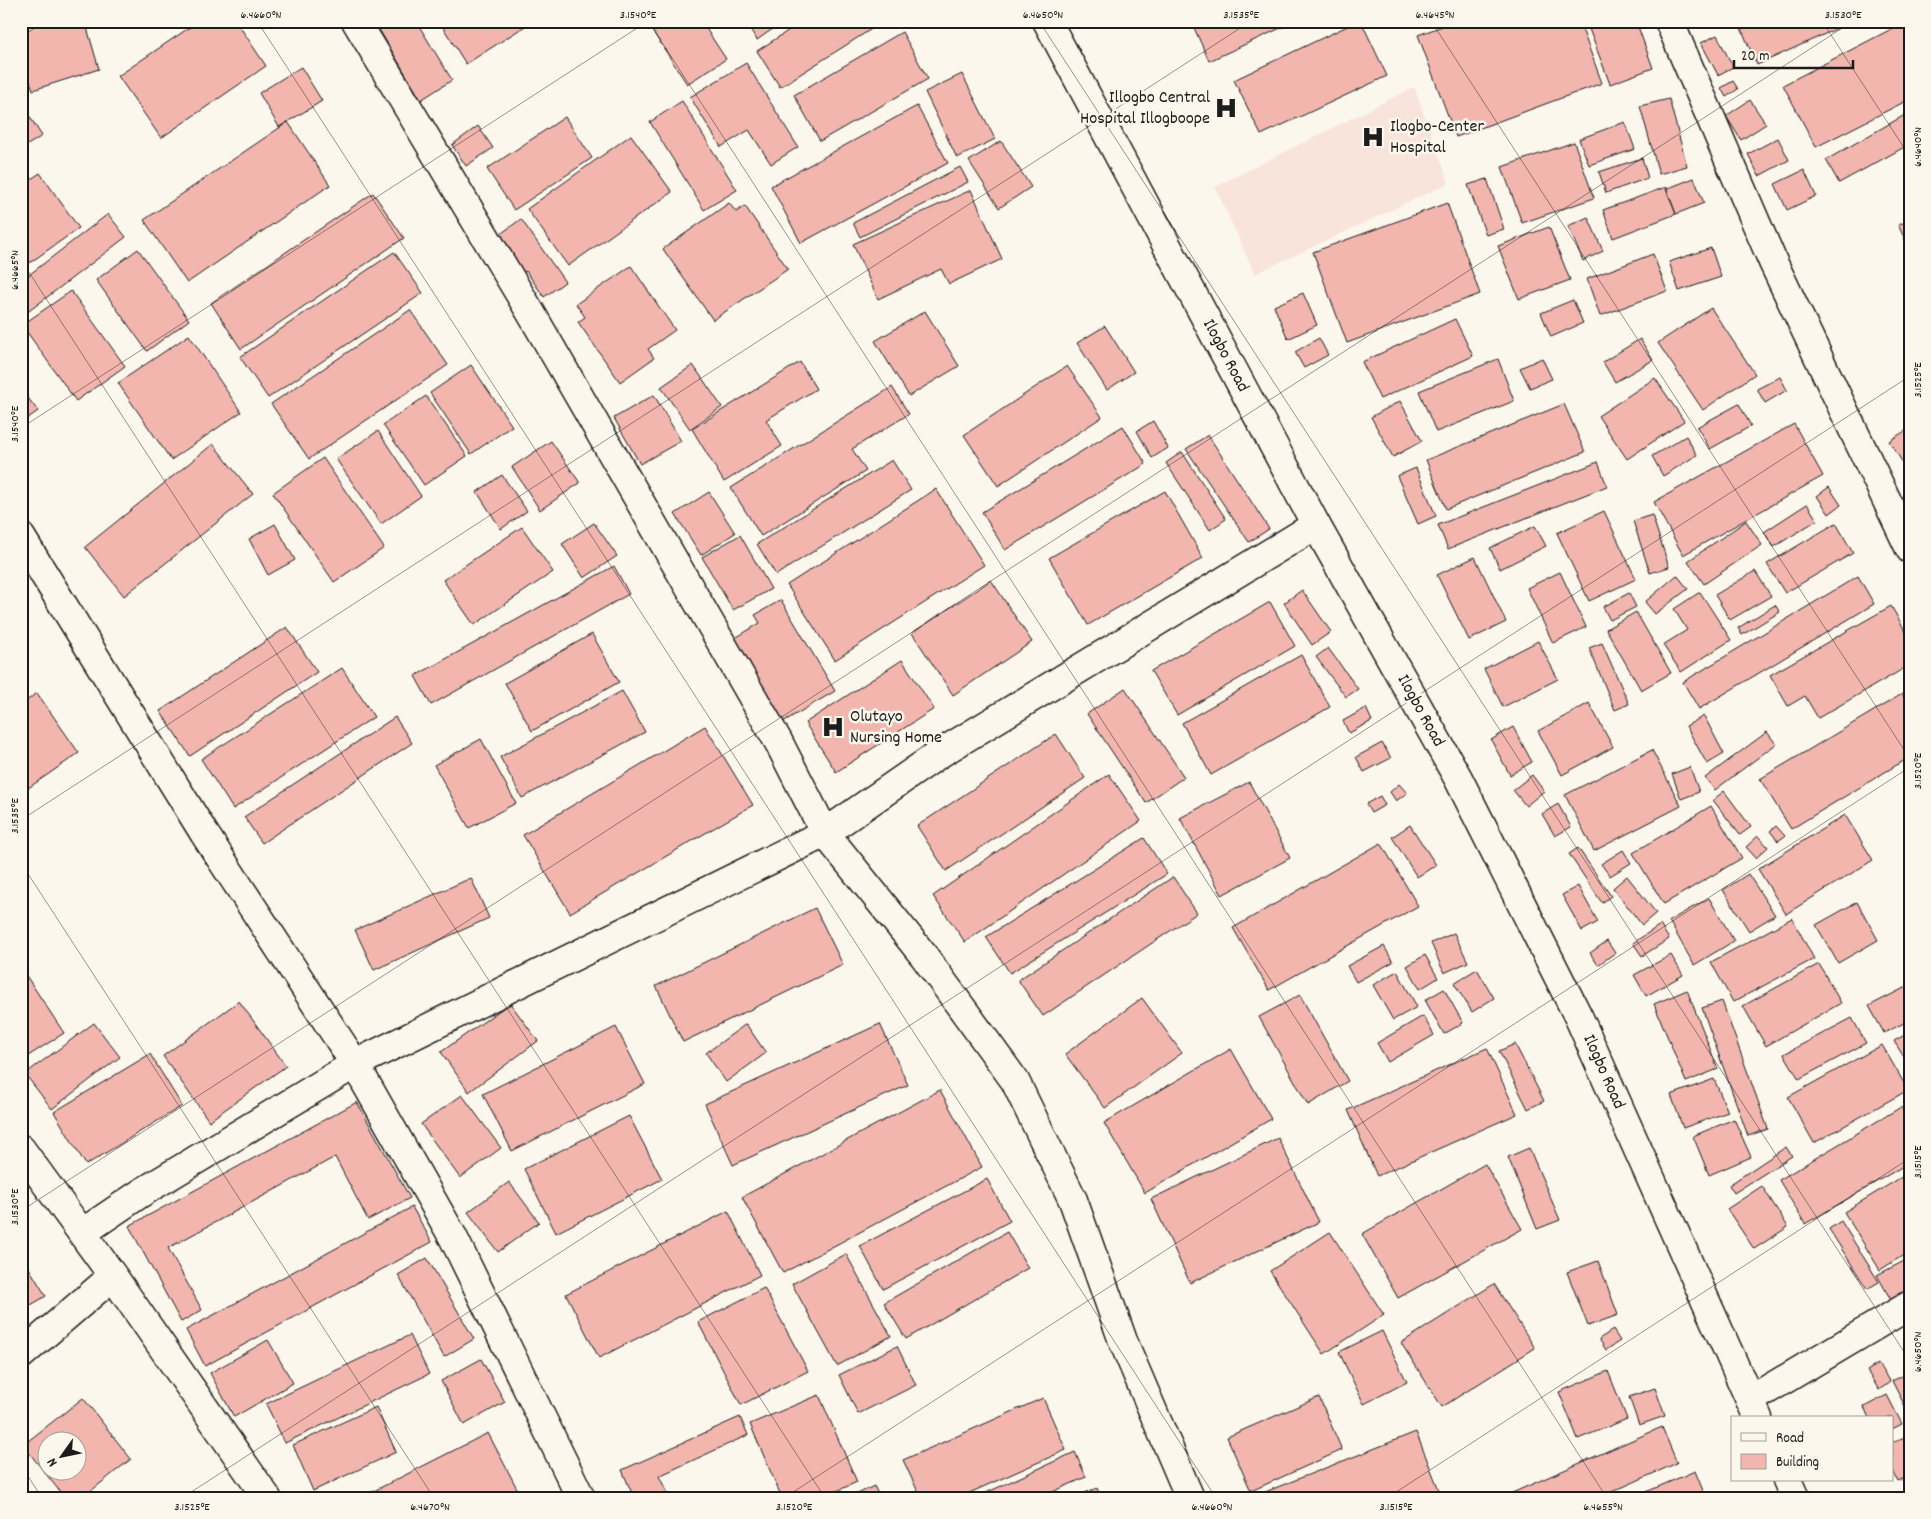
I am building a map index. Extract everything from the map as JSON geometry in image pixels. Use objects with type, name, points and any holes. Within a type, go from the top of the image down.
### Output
[{"type":"street","points":[[356,21],[536,322],[778,741],[825,832],[924,956],[1015,1081],[1073,1200],[1124,1341],[1190,1498]]},
{"type":"street","name":"Ilogbo Road","points":[[1047,21],[1316,525],[1458,778],[1570,1001],[1754,1409]]},
{"type":"street","points":[[1668,21],[1773,262],[1910,549]]},
{"type":"street","points":[[82,1233],[141,1193],[355,1064],[825,832],[939,754],[1316,525]]},
{"type":"street","points":[[21,537],[204,833],[355,1064],[453,1237],[581,1498]]},
{"type":"street","points":[[21,1148],[113,1276],[267,1498]]},
{"type":"street","points":[[21,1355],[113,1276]]},
{"type":"street","points":[[1754,1409],[1910,1305]]},
{"type":"street","points":[[1788,1482],[1795,1498]]},
{"type":"shaded area","name":"Ilogbo-Center Hospital","points":[[1414,87],[1449,183],[1255,274],[1215,187]]},
{"type":"building","points":[[33,21],[85,21],[99,69],[33,90],[21,54],[21,25]]},
{"type":"building","points":[[199,21],[236,21],[266,66],[161,138],[118,76]]},
{"type":"building","points":[[374,21],[416,21],[452,80],[421,100]]},
{"type":"building","points":[[439,21],[533,21],[466,64]]},
{"type":"building","points":[[646,21],[701,21],[726,59],[687,84]]},
{"type":"building","points":[[745,21],[784,21],[757,40]]},
{"type":"building","points":[[803,21],[884,21],[780,87],[757,51]]},
{"type":"building","points":[[1191,21],[1296,21],[1209,61]]},
{"type":"building","points":[[1361,21],[1387,76],[1261,135],[1234,80]]},
{"type":"building","points":[[1456,21],[1579,21],[1602,83],[1456,137],[1418,35]]},
{"type":"building","points":[[1586,21],[1636,21],[1653,68],[1610,84]]},
{"type":"building","points":[[1738,21],[1848,21],[1849,23],[1757,65]]},
{"type":"building","points":[[1910,21],[1910,99],[1816,147],[1783,85]]},
{"type":"building","points":[[902,32],[928,79],[820,141],[794,95]]},
{"type":"building","points":[[1717,35],[1733,67],[1718,75],[1701,43]]},
{"type":"building","points":[[746,63],[798,147],[771,164],[749,130],[721,147],[690,97]]},
{"type":"building","points":[[301,67],[322,101],[279,127],[259,93]]},
{"type":"building","points":[[962,74],[995,139],[957,158],[925,92]]},
{"type":"building","points":[[1733,81],[1738,89],[1726,97],[1721,88]]},
{"type":"building","points":[[1669,99],[1687,166],[1659,174],[1640,106]]},
{"type":"building","points":[[1750,100],[1766,124],[1741,140],[1726,116]]},
{"type":"building","points":[[682,101],[737,190],[704,210],[650,122]]},
{"type":"building","points":[[21,103],[42,136],[21,149]]},
{"type":"building","points":[[917,106],[948,163],[801,243],[771,186]]},
{"type":"building","points":[[1910,112],[1910,144],[1839,183],[1826,160]]},
{"type":"building","points":[[565,117],[592,158],[514,210],[487,169]]},
{"type":"building","points":[[288,122],[330,185],[187,283],[144,220]]},
{"type":"building","points":[[1625,122],[1635,149],[1589,165],[1579,139]]},
{"type":"building","points":[[478,126],[493,148],[466,166],[452,145]]},
{"type":"building","points":[[631,135],[672,192],[568,266],[527,209]]},
{"type":"building","points":[[1778,138],[1789,160],[1759,176],[1748,154]]},
{"type":"building","points":[[1001,141],[1031,187],[999,208],[969,161]]},
{"type":"building","points":[[1574,142],[1594,198],[1522,223],[1502,167]]},
{"type":"building","points":[[1642,158],[1648,178],[1606,193],[1599,172]]},
{"type":"building","points":[[960,167],[968,182],[860,237],[853,223]]},
{"type":"building","points":[[1804,170],[1816,196],[1787,210],[1775,184]]},
{"type":"building","points":[[40,173],[79,228],[21,269],[21,186]]},
{"type":"building","points":[[1694,178],[1704,203],[1676,214],[1666,189]]},
{"type":"building","points":[[1487,179],[1504,229],[1486,235],[1468,185]]},
{"type":"building","points":[[1666,187],[1676,214],[1613,238],[1603,210]]},
{"type":"building","points":[[971,190],[1002,259],[949,284],[941,269],[878,299],[853,244]]},
{"type":"building","points":[[373,193],[404,238],[241,349],[211,303]]},
{"type":"building","points":[[729,203],[736,212],[745,206],[788,269],[713,320],[663,249]]},
{"type":"building","points":[[1447,203],[1480,294],[1347,343],[1313,252]]},
{"type":"building","points":[[108,214],[126,237],[21,317],[21,281]]},
{"type":"building","points":[[1588,217],[1603,251],[1583,261],[1568,226]]},
{"type":"building","points":[[521,219],[565,282],[544,297],[526,271],[521,274],[495,238]]},
{"type":"building","points":[[1910,220],[1910,250],[1898,225]]},
{"type":"building","points":[[1549,227],[1570,280],[1519,299],[1498,246]]},
{"type":"building","points":[[1711,248],[1721,277],[1679,291],[1669,262]]},
{"type":"building","points":[[138,249],[189,320],[147,351],[96,280]]},
{"type":"building","points":[[394,252],[423,293],[268,398],[240,357]]},
{"type":"building","points":[[1653,254],[1667,291],[1600,316],[1587,279]]},
{"type":"building","points":[[631,266],[675,330],[648,349],[654,358],[620,382],[578,322],[585,317],[576,304]]},
{"type":"building","points":[[71,291],[125,366],[76,401],[22,325]]},
{"type":"building","points":[[1303,293],[1317,325],[1288,339],[1274,306]]},
{"type":"building","points":[[1573,300],[1583,323],[1551,337],[1541,313]]},
{"type":"building","points":[[1711,308],[1755,374],[1703,410],[1658,343]]},
{"type":"building","points":[[410,310],[448,365],[309,459],[271,404]]},
{"type":"building","points":[[925,311],[959,366],[909,396],[875,341]]},
{"type":"building","points":[[1455,319],[1473,356],[1380,399],[1362,362]]},
{"type":"building","points":[[1105,326],[1134,372],[1107,390],[1077,343]]},
{"type":"building","points":[[189,335],[241,412],[171,460],[118,383]]},
{"type":"building","points":[[1319,338],[1328,355],[1304,368],[1295,352]]},
{"type":"building","points":[[1640,339],[1653,360],[1615,382],[1603,362]]},
{"type":"building","points":[[1542,358],[1552,379],[1530,388],[1520,368]]},
{"type":"building","points":[[1498,359],[1514,401],[1436,432],[1419,391]]},
{"type":"building","points":[[800,362],[816,389],[766,420],[782,446],[724,482],[692,429]]},
{"type":"building","points":[[471,365],[512,426],[471,454],[430,393]]},
{"type":"building","points":[[693,365],[722,407],[690,429],[661,387]]},
{"type":"building","points":[[1067,366],[1102,417],[998,486],[964,435]]},
{"type":"building","points":[[1780,377],[1787,390],[1765,403],[1757,389]]},
{"type":"building","points":[[1655,378],[1684,421],[1627,459],[1598,416]]},
{"type":"building","points":[[892,387],[909,414],[852,449],[866,471],[761,536],[731,488]]},
{"type":"building","points":[[21,389],[38,411],[21,423]]},
{"type":"building","points":[[654,395],[681,441],[640,464],[614,418]]},
{"type":"building","points":[[426,396],[467,456],[424,485],[383,425]]},
{"type":"building","points":[[1400,401],[1422,441],[1393,457],[1371,417]]},
{"type":"building","points":[[1564,404],[1585,452],[1446,509],[1426,460]]},
{"type":"building","points":[[1739,404],[1751,426],[1710,449],[1697,427]]},
{"type":"building","points":[[1153,421],[1168,448],[1152,458],[1137,431]]},
{"type":"building","points":[[1794,424],[1823,476],[1683,555],[1654,502]]},
{"type":"building","points":[[1123,426],[1146,464],[1005,550],[982,512]]},
{"type":"building","points":[[1910,428],[1910,458],[1903,463],[1889,441]]},
{"type":"building","points":[[378,431],[421,496],[381,524],[336,459]]},
{"type":"building","points":[[1208,435],[1269,529],[1249,542],[1186,449]]},
{"type":"building","points":[[1686,436],[1697,455],[1663,476],[1652,456]]},
{"type":"building","points":[[551,441],[580,483],[540,510],[512,467]]},
{"type":"building","points":[[213,444],[253,494],[124,596],[85,547]]},
{"type":"building","points":[[1182,452],[1226,519],[1210,530],[1166,463]]},
{"type":"building","points":[[323,458],[384,548],[334,582],[273,493]]},
{"type":"building","points":[[892,460],[911,490],[776,575],[757,544]]},
{"type":"building","points":[[1598,462],[1607,486],[1448,549],[1438,525]]},
{"type":"building","points":[[1416,468],[1436,516],[1418,524],[1397,476]]},
{"type":"building","points":[[502,475],[527,511],[501,529],[477,492]]},
{"type":"building","points":[[1829,487],[1841,505],[1829,514],[1817,496]]},
{"type":"building","points":[[936,489],[984,565],[835,660],[787,585]]},
{"type":"building","points":[[1165,491],[1203,558],[1088,625],[1049,558]]},
{"type":"building","points":[[709,492],[735,533],[701,555],[675,514]]},
{"type":"building","points":[[1807,504],[1817,520],[1774,547],[1764,532]]},
{"type":"building","points":[[1604,511],[1636,579],[1589,601],[1557,533]]},
{"type":"building","points":[[1652,515],[1669,567],[1650,573],[1633,521]]},
{"type":"building","points":[[1746,521],[1762,545],[1704,584],[1688,561]]},
{"type":"building","points":[[594,523],[617,556],[584,578],[562,544]]},
{"type":"building","points":[[1836,523],[1853,553],[1785,593],[1767,564]]},
{"type":"building","points":[[275,524],[295,560],[268,575],[249,539]]},
{"type":"building","points":[[1535,526],[1546,546],[1500,569],[1490,548]]},
{"type":"building","points":[[522,527],[553,572],[474,625],[443,580]]},
{"type":"building","points":[[740,535],[771,589],[733,610],[702,557]]},
{"type":"building","points":[[1475,557],[1506,622],[1469,640],[1437,575]]},
{"type":"building","points":[[614,566],[629,594],[431,705],[415,676]]},
{"type":"building","points":[[1755,571],[1771,596],[1730,620],[1715,595]]},
{"type":"building","points":[[1560,572],[1586,627],[1553,643],[1527,588]]},
{"type":"building","points":[[1677,575],[1688,589],[1655,614],[1645,602]]},
{"type":"building","points":[[1858,576],[1874,604],[1699,709],[1683,682]]},
{"type":"building","points":[[991,580],[1032,642],[953,695],[912,633]]},
{"type":"building","points":[[1302,590],[1331,632],[1312,645],[1284,603]]},
{"type":"building","points":[[1700,592],[1731,640],[1681,672],[1663,645],[1687,630],[1674,609]]},
{"type":"building","points":[[1629,593],[1636,607],[1610,620],[1603,607]]},
{"type":"building","points":[[781,600],[835,691],[781,723],[732,640],[760,623],[755,615]]},
{"type":"building","points":[[1270,602],[1295,646],[1177,715],[1151,671]]},
{"type":"building","points":[[1775,605],[1780,612],[1742,635],[1738,628]]},
{"type":"building","points":[[1891,606],[1910,639],[1910,665],[1818,718],[1805,696],[1788,706],[1770,675]]},
{"type":"building","points":[[1636,612],[1671,673],[1641,690],[1606,629]]},
{"type":"building","points":[[287,627],[317,672],[190,756],[160,711]]},
{"type":"building","points":[[592,634],[619,682],[532,731],[505,683]]},
{"type":"building","points":[[1538,641],[1558,679],[1503,707],[1484,669]]},
{"type":"building","points":[[1602,643],[1629,704],[1615,710],[1589,648]]},
{"type":"building","points":[[1328,648],[1358,689],[1346,697],[1316,657]]},
{"type":"building","points":[[1301,655],[1330,707],[1211,775],[1182,723]]},
{"type":"building","points":[[902,660],[934,709],[836,772],[805,723]]},
{"type":"building","points":[[342,668],[374,717],[233,809],[201,759]]},
{"type":"building","points":[[1125,688],[1184,777],[1146,803],[1087,714]]},
{"type":"building","points":[[622,691],[645,732],[522,798],[500,757]]},
{"type":"building","points":[[37,693],[79,753],[21,793],[21,705]]},
{"type":"building","points":[[1902,694],[1910,707],[1910,757],[1791,829],[1760,779]]},
{"type":"building","points":[[1589,703],[1613,747],[1562,775],[1538,731]]},
{"type":"building","points":[[1366,708],[1372,721],[1349,733],[1343,721]]},
{"type":"building","points":[[1704,716],[1724,754],[1707,764],[1686,726]]},
{"type":"building","points":[[395,717],[412,743],[262,843],[244,817]]},
{"type":"building","points":[[705,726],[753,805],[570,913],[523,835]]},
{"type":"building","points":[[1513,727],[1532,762],[1510,775],[1491,740]]},
{"type":"building","points":[[1767,732],[1776,744],[1715,790],[1705,778]]},
{"type":"building","points":[[1056,734],[1085,778],[946,871],[917,826]]},
{"type":"building","points":[[481,739],[516,803],[469,828],[434,765]]},
{"type":"building","points":[[1382,743],[1391,758],[1364,772],[1356,757]]},
{"type":"building","points":[[1652,750],[1681,806],[1594,851],[1565,795]]},
{"type":"building","points":[[1690,767],[1699,792],[1681,799],[1672,774]]},
{"type":"building","points":[[1109,774],[1141,821],[965,942],[933,896]]},
{"type":"building","points":[[1532,775],[1544,791],[1526,806],[1513,790]]},
{"type":"building","points":[[1249,782],[1290,858],[1222,895],[1180,818]]},
{"type":"building","points":[[1399,784],[1407,793],[1396,801],[1390,792]]},
{"type":"building","points":[[1724,791],[1751,827],[1740,835],[1713,800]]},
{"type":"building","points":[[1380,796],[1385,805],[1371,813],[1366,804]]},
{"type":"building","points":[[1558,804],[1571,827],[1555,836],[1542,814]]},
{"type":"building","points":[[1711,806],[1742,858],[1664,904],[1633,853]]},
{"type":"building","points":[[1845,815],[1873,860],[1786,914],[1758,869]]},
{"type":"building","points":[[1410,825],[1436,865],[1417,877],[1392,837]]},
{"type":"building","points":[[1776,826],[1785,836],[1778,841],[1770,831]]},
{"type":"building","points":[[1758,836],[1768,847],[1756,858],[1746,847]]},
{"type":"building","points":[[1144,838],[1167,874],[1010,973],[986,937]]},
{"type":"building","points":[[1381,843],[1418,906],[1269,990],[1233,928]]},
{"type":"building","points":[[1578,848],[1611,896],[1602,903],[1569,854]]},
{"type":"building","points":[[1623,850],[1631,863],[1610,876],[1601,864]]},
{"type":"building","points":[[1748,874],[1775,915],[1749,931],[1723,890]]},
{"type":"building","points":[[1627,876],[1656,913],[1642,925],[1613,888]]},
{"type":"building","points":[[1173,877],[1197,913],[1043,1016],[1018,980]]},
{"type":"building","points":[[471,878],[489,918],[374,970],[355,930]]},
{"type":"building","points":[[1578,886],[1598,922],[1582,931],[1562,895]]},
{"type":"building","points":[[1709,898],[1734,941],[1694,965],[1669,921]]},
{"type":"building","points":[[1857,902],[1878,940],[1838,963],[1816,925]]},
{"type":"building","points":[[815,908],[843,965],[683,1042],[656,986]]},
{"type":"building","points":[[1792,918],[1814,959],[1733,1002],[1711,962]]},
{"type":"building","points":[[1660,925],[1669,939],[1642,956],[1633,943]]},
{"type":"building","points":[[1454,933],[1468,962],[1444,973],[1431,943]]},
{"type":"building","points":[[1607,941],[1615,953],[1598,965],[1590,953]]},
{"type":"building","points":[[1384,946],[1393,962],[1356,982],[1347,966]]},
{"type":"building","points":[[1425,955],[1438,978],[1420,989],[1407,966]]},
{"type":"building","points":[[1671,955],[1683,975],[1646,996],[1634,975]]},
{"type":"building","points":[[1819,964],[1841,1003],[1766,1046],[1743,1006]]},
{"type":"building","points":[[21,968],[64,1033],[25,1058],[21,1053]]},
{"type":"building","points":[[1477,969],[1494,998],[1472,1012],[1454,983]]},
{"type":"building","points":[[1397,971],[1417,1007],[1393,1020],[1373,985]]},
{"type":"building","points":[[1910,985],[1910,1020],[1884,1033],[1869,1006]]},
{"type":"building","points":[[1444,989],[1463,1023],[1444,1034],[1425,1000]]},
{"type":"building","points":[[1687,990],[1718,1069],[1686,1082],[1654,1004]]},
{"type":"building","points":[[1300,995],[1348,1081],[1308,1105],[1259,1017]]},
{"type":"building","points":[[1142,998],[1182,1053],[1105,1108],[1065,1054]]},
{"type":"building","points":[[239,1001],[286,1066],[209,1121],[163,1056]]},
{"type":"building","points":[[1722,1001],[1768,1129],[1748,1136],[1702,1008]]},
{"type":"building","points":[[510,1003],[538,1041],[469,1092],[441,1052]]},
{"type":"building","points":[[1423,1016],[1434,1035],[1388,1062],[1377,1043]]},
{"type":"building","points":[[1852,1018],[1866,1043],[1799,1079],[1784,1054]]},
{"type":"building","points":[[94,1023],[120,1057],[52,1109],[25,1074]]},
{"type":"building","points":[[746,1024],[766,1053],[726,1082],[706,1053]]},
{"type":"building","points":[[880,1024],[908,1085],[733,1165],[705,1104]]},
{"type":"building","points":[[616,1027],[645,1084],[512,1151],[483,1094]]},
{"type":"building","points":[[1910,1032],[1910,1067],[1894,1041]]},
{"type":"building","points":[[1515,1044],[1544,1101],[1528,1109],[1499,1051]]},
{"type":"building","points":[[1882,1045],[1908,1090],[1814,1143],[1788,1097]]},
{"type":"building","points":[[1487,1048],[1517,1114],[1377,1176],[1348,1110]]},
{"type":"building","points":[[1231,1049],[1271,1119],[1145,1193],[1104,1123]]},
{"type":"building","points":[[150,1054],[182,1106],[86,1165],[54,1112]]},
{"type":"building","points":[[1714,1079],[1728,1112],[1683,1128],[1671,1095]]},
{"type":"building","points":[[940,1090],[982,1167],[783,1273],[742,1197]]},
{"type":"building","points":[[462,1095],[501,1148],[460,1178],[421,1124]]},
{"type":"building","points":[[357,1102],[410,1198],[368,1220],[335,1157],[168,1248],[202,1310],[181,1322],[129,1226]]},
{"type":"building","points":[[1901,1107],[1910,1122],[1910,1162],[1805,1224],[1779,1180]]},
{"type":"building","points":[[629,1116],[662,1179],[556,1233],[524,1169]]},
{"type":"building","points":[[1734,1119],[1751,1157],[1709,1175],[1693,1136]]},
{"type":"building","points":[[1278,1138],[1319,1222],[1190,1283],[1151,1199]]},
{"type":"building","points":[[1786,1147],[1792,1156],[1734,1193],[1729,1185]]},
{"type":"building","points":[[1529,1148],[1560,1220],[1537,1229],[1508,1157]]},
{"type":"building","points":[[1485,1164],[1522,1229],[1398,1298],[1362,1234]]},
{"type":"building","points":[[1910,1172],[1910,1251],[1880,1270],[1844,1212]]},
{"type":"building","points":[[987,1179],[1010,1221],[883,1289],[860,1246]]},
{"type":"building","points":[[509,1182],[539,1222],[498,1252],[468,1212]]},
{"type":"building","points":[[1762,1186],[1788,1227],[1754,1249],[1727,1209]]},
{"type":"building","points":[[412,1207],[432,1242],[205,1366],[186,1330]]},
{"type":"building","points":[[728,1211],[760,1275],[599,1358],[566,1294]]},
{"type":"building","points":[[1841,1221],[1879,1282],[1867,1289],[1829,1229]]},
{"type":"building","points":[[1007,1232],[1028,1268],[906,1339],[884,1303]]},
{"type":"building","points":[[1330,1232],[1384,1315],[1324,1354],[1270,1271]]},
{"type":"building","points":[[846,1254],[891,1336],[837,1366],[792,1284]]},
{"type":"building","points":[[21,1255],[46,1296],[21,1311]]},
{"type":"building","points":[[427,1258],[474,1339],[444,1357],[398,1275]]},
{"type":"building","points":[[1910,1258],[1910,1290],[1891,1300],[1877,1275]]},
{"type":"building","points":[[1598,1261],[1618,1315],[1588,1326],[1567,1272]]},
{"type":"building","points":[[1494,1284],[1535,1348],[1442,1407],[1401,1343]]},
{"type":"building","points":[[764,1288],[808,1371],[741,1405],[698,1322]]},
{"type":"building","points":[[1613,1330],[1620,1341],[1606,1350],[1599,1339]]},
{"type":"building","points":[[1382,1331],[1407,1382],[1364,1404],[1339,1352]]},
{"type":"building","points":[[410,1335],[429,1374],[285,1443],[266,1404]]},
{"type":"building","points":[[268,1340],[293,1383],[234,1417],[210,1373]]},
{"type":"building","points":[[897,1346],[916,1385],[858,1414],[839,1375]]},
{"type":"building","points":[[481,1359],[505,1402],[464,1425],[441,1381]]},
{"type":"building","points":[[1878,1364],[1890,1382],[1879,1390],[1867,1371]]},
{"type":"building","points":[[1608,1371],[1627,1419],[1578,1439],[1559,1392]]},
{"type":"building","points":[[1910,1372],[1910,1416],[1892,1381]]},
{"type":"building","points":[[1655,1388],[1665,1416],[1639,1425],[1629,1397]]},
{"type":"building","points":[[819,1395],[857,1482],[821,1498],[782,1498],[750,1424]]},
{"type":"building","points":[[1887,1395],[1902,1424],[1894,1428],[1894,1416],[1868,1416],[1864,1407]]},
{"type":"building","points":[[1319,1397],[1342,1450],[1251,1491],[1227,1437]]},
{"type":"building","points":[[83,1398],[131,1459],[82,1498],[65,1498],[52,1482],[88,1482],[88,1432],[40,1432]]},
{"type":"building","points":[[1043,1398],[1066,1450],[958,1498],[921,1498],[903,1460]]},
{"type":"building","points":[[376,1407],[396,1452],[313,1491],[293,1445]]},
{"type":"building","points":[[740,1417],[748,1435],[659,1476],[670,1498],[634,1498],[622,1470]]},
{"type":"building","points":[[1662,1427],[1677,1463],[1598,1498],[1514,1498],[1512,1493]]},
{"type":"building","points":[[1416,1432],[1441,1495],[1435,1498],[1250,1498]]},
{"type":"building","points":[[38,1433],[38,1464],[23,1445]]},
{"type":"building","points":[[488,1433],[522,1498],[360,1498]]},
{"type":"building","points":[[1910,1435],[1910,1476],[1898,1481],[1894,1473],[1894,1441]]},
{"type":"building","points":[[1075,1452],[1086,1477],[1039,1498],[975,1498]]},
{"type":"building","points":[[1695,1471],[1706,1498],[1632,1498]]},
{"type":"building","points":[[874,1486],[880,1498],[849,1498]]},
{"type":"building","points":[[1097,1488],[1101,1498],[1072,1498]]},
{"type":"building","points":[[1910,1490],[1910,1498],[1902,1498],[1901,1494]]},
{"type":"place","name":"Illogbo Central Hospital Illogboope","points":[[1226,108]]},
{"type":"place","name":"Ilogbo-Center Hospital","points":[[1373,137]]},
{"type":"place","name":"Olutayo Nursing Home","points":[[833,727]]}]
